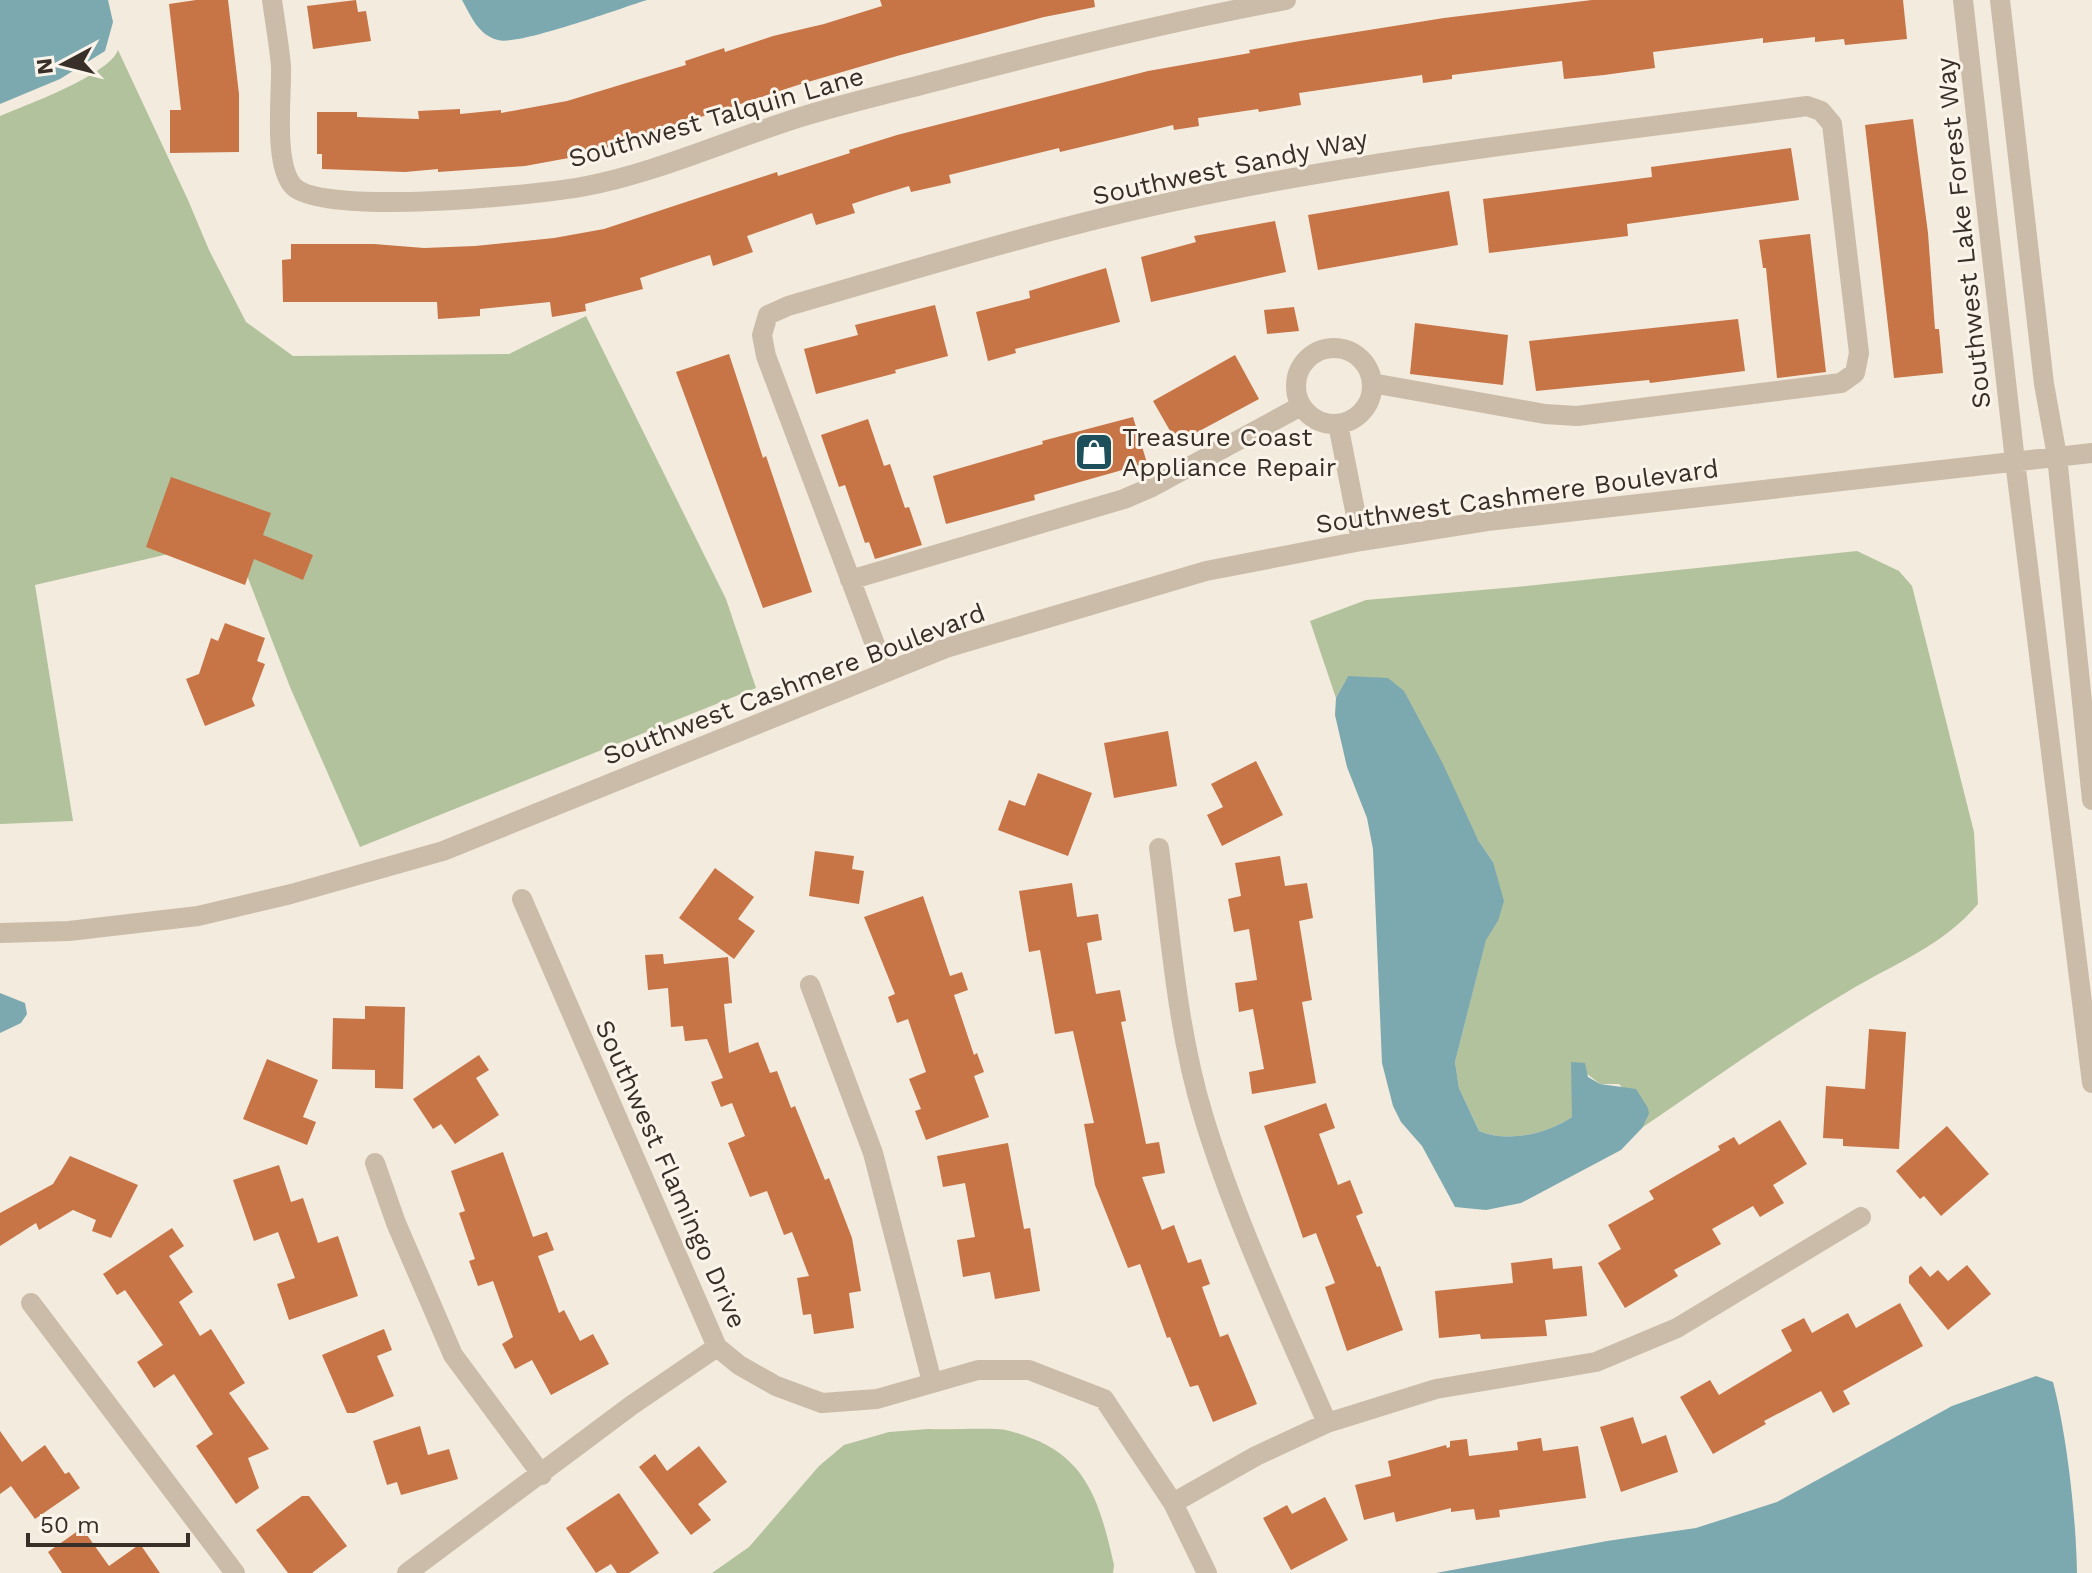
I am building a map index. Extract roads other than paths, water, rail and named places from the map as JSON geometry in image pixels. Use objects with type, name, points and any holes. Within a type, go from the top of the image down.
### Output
[{"type":"street","name":"Southwest Talquin Lane","points":[[272,0],[281,66],[281,157],[293,185],[314,197],[364,201],[501,198],[584,186],[655,167],[833,109],[1043,53],[1210,14],[1286,0]]},
{"type":"street","name":"Southwest Lake Forest Way","points":[[1963,0],[2015,461],[2092,1083]]},
{"type":"street","points":[[2000,0],[2044,384],[2057,456],[2092,800]]},
{"type":"street","name":"Southwest Sandy Way","points":[[885,671],[766,356],[762,335],[768,315],[788,306],[1028,237],[1185,199],[1386,162],[1807,106],[1821,111],[1832,124],[1859,353],[1855,373],[1841,383],[1577,416],[1545,414],[1372,383]]},
{"type":"street","points":[[1980,149],[1998,136],[2016,138]]},
{"type":"street","points":[[1344,349],[1354,354],[1364,363],[1372,383],[1369,402],[1361,413],[1350,421],[1338,424],[1312,418],[1301,406],[1296,391],[1303,364],[1323,350],[1344,349]]},
{"type":"street","points":[[850,580],[1124,499],[1152,487],[1301,406]]},
{"type":"street","points":[[1338,424],[1361,541]]},
{"type":"street","name":"Southwest Cashmere Boulevard","points":[[0,933],[69,931],[198,916],[291,894],[443,851],[946,648],[1206,571],[1487,521],[2092,453]]},
{"type":"street","points":[[1159,848],[1181,1016],[1203,1117],[1244,1229],[1327,1423]]},
{"type":"street","name":"Southwest Flamingo Drive","points":[[522,899],[717,1347],[739,1365],[776,1386],[822,1403],[877,1399],[978,1370],[1029,1370],[1104,1399],[1173,1503],[1207,1573]]},
{"type":"street","points":[[810,985],[873,1153],[932,1382]]},
{"type":"street","points":[[375,1163],[396,1223],[453,1355],[542,1475]]},
{"type":"street","points":[[1173,1503],[1256,1456],[1327,1423],[1436,1389],[1596,1362],[1677,1328],[1861,1217]]},
{"type":"street","points":[[31,1303],[235,1573]]},
{"type":"street","points":[[407,1573],[632,1405],[717,1347]]},
{"type":"water","points":[[0,0],[108,0],[113,22],[105,51],[60,79],[0,104]]},
{"type":"water","points":[[462,0],[647,0],[547,32],[498,40],[485,34],[476,24]]},
{"type":"water","points":[[1348,676],[1388,678],[1404,691],[1443,764],[1478,840],[1493,862],[1504,901],[1498,921],[1486,940],[1455,1062],[1459,1088],[1479,1131],[1502,1136],[1527,1135],[1551,1128],[1572,1117],[1571,1062],[1585,1063],[1588,1077],[1600,1084],[1636,1089],[1648,1108],[1649,1114],[1643,1127],[1621,1150],[1521,1203],[1486,1210],[1455,1207],[1422,1146],[1401,1122],[1393,1106],[1382,1063],[1373,849],[1367,818],[1347,767],[1335,715],[1336,698]]},
{"type":"water","points":[[0,993],[25,1003],[27,1014],[21,1023],[0,1033]]},
{"type":"water","points":[[2036,1376],[2053,1382],[2063,1427],[2077,1573],[1436,1573],[1696,1528],[1777,1502],[1952,1406]]},
{"type":"place","name":"Treasure Coast Appliance Repair","points":[[1094,452]]}]
